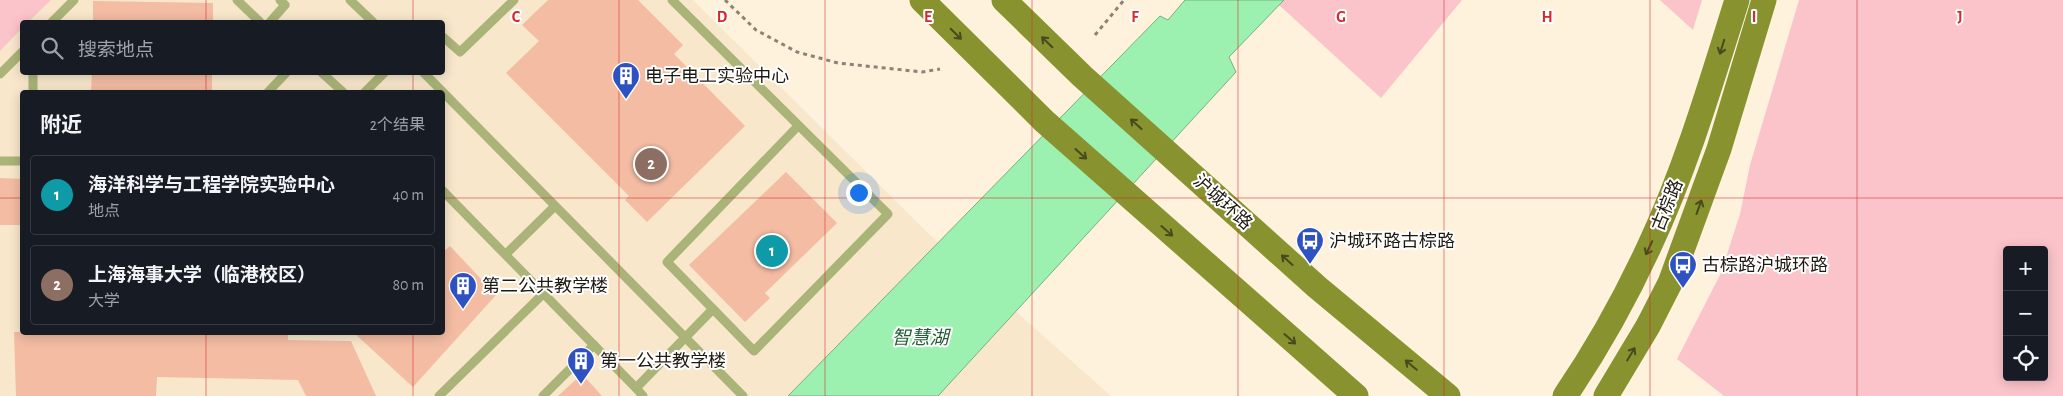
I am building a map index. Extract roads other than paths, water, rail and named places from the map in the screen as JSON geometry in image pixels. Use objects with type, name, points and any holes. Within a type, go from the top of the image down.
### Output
[{"type":"main road","points":[[922,0],[1044,121],[1356,396]]},
{"type":"main road","name":"沪城环路","points":[[1004,0],[1082,76],[1316,287],[1448,396]]},
{"type":"main road","name":"古棕路","points":[[1565,396],[1616,313],[1650,247],[1672,194],[1737,0]]},
{"type":"main road","name":"古棕路","points":[[1606,396],[1648,326],[1670,283],[1719,149],[1764,0]]},
{"type":"lane","points":[[54,20],[74,0]]},
{"type":"lane","points":[[237,0],[258,20]]},
{"type":"lane","points":[[272,20],[285,5],[280,0]]},
{"type":"lane","points":[[350,0],[371,20]]},
{"type":"lane","points":[[445,39],[460,52],[514,0]]},
{"type":"lane","points":[[672,0],[888,214],[754,351],[667,262],[798,126]]},
{"type":"lane","points":[[0,74],[20,54]]},
{"type":"lane","points":[[33,75],[33,90]]},
{"type":"lane","points":[[270,90],[284,75]]},
{"type":"lane","points":[[324,75],[342,90]]},
{"type":"lane","points":[[367,90],[382,75]]},
{"type":"lane","points":[[426,75],[440,90]]},
{"type":"lane","points":[[445,95],[743,396]]},
{"type":"lane","points":[[0,161],[20,161]]},
{"type":"lane","points":[[445,193],[643,396]]},
{"type":"lane","points":[[506,254],[554,207]]},
{"type":"lane","points":[[439,396],[544,293]]},
{"type":"lane","points":[[636,388],[713,309]]},
{"type":"lane","points":[[543,396],[594,345]]},
{"type":"water","name":"智慧湖","points":[[1185,0],[1284,0],[1229,57],[1236,72],[938,396],[788,396],[1160,16],[1168,20]]},
{"type":"place","name":"电子电工实验中心","points":[[626,100]]},
{"type":"place","name":"上海海事大学（临港校区）","points":[[651,164]]},
{"type":"place","name":"海洋科学与工程学院实验中心","points":[[772,251]]},
{"type":"place","name":"沪城环路古棕路","points":[[1310,265]]},
{"type":"place","name":"古棕路沪城环路","points":[[1683,289]]},
{"type":"place","name":"第二公共教学楼","points":[[463,310]]},
{"type":"place","name":"第一公共教学楼","points":[[581,385]]}]
